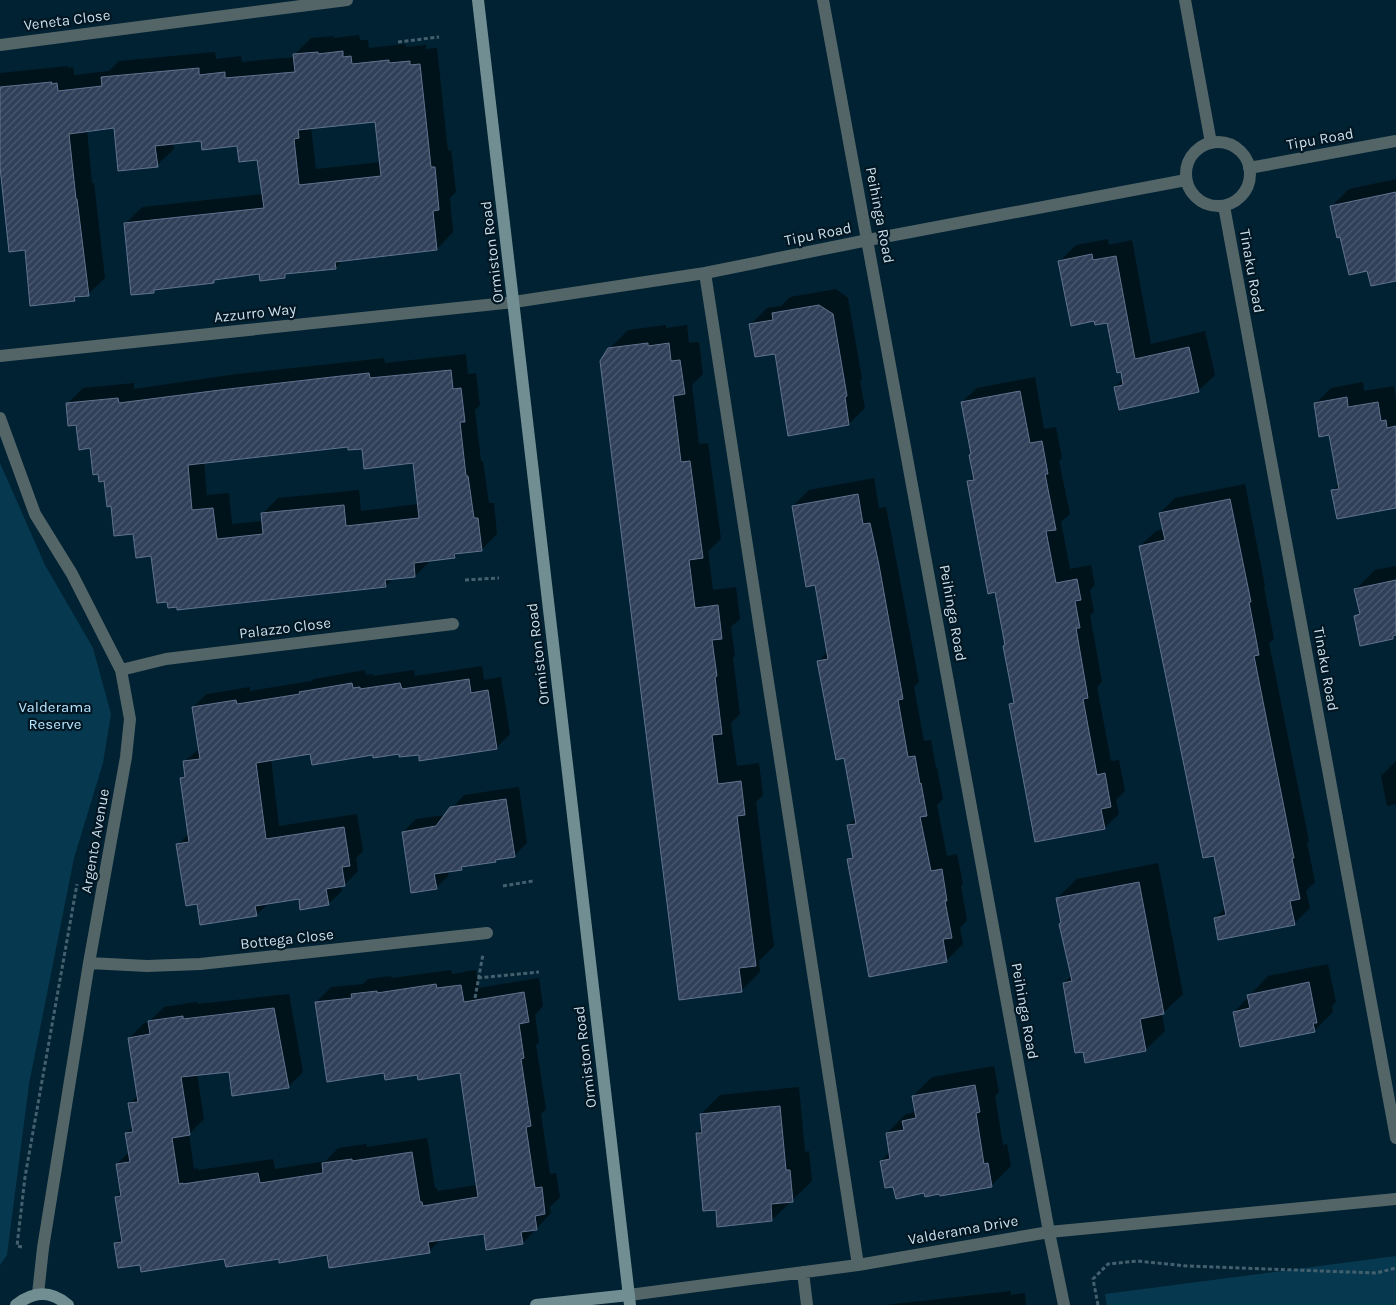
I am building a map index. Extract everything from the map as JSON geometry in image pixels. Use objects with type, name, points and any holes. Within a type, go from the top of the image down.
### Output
[{"type":"main road","name":"Ormiston Road","points":[[478,0],[629,1300]]},
{"type":"main road","points":[[16,1305],[26,1298],[38,1294],[49,1294],[60,1298],[68,1305]]},
{"type":"main road","name":"Valderama Drive","points":[[536,1305],[629,1300]]},
{"type":"street","name":"Veneta Close","points":[[0,44],[347,0]]},
{"type":"street","name":"Peihinga Road","points":[[823,0],[1064,1305]]},
{"type":"street","points":[[1185,0],[1211,143]]},
{"type":"street","points":[[1221,142],[1239,150],[1246,158],[1249,168],[1250,178],[1247,188],[1233,203],[1224,206],[1213,207],[1204,204],[1189,190],[1186,180],[1188,160],[1202,146],[1211,143],[1221,142]]},
{"type":"street","name":"Tipu Road","points":[[1249,168],[1396,142]]},
{"type":"street","name":"Tipu Road","points":[[514,302],[704,273],[1186,180]]},
{"type":"street","name":"Tinaku Road","points":[[1224,206],[1396,1138]]},
{"type":"street","points":[[704,273],[858,1265]]},
{"type":"street","name":"Azzurro Way","points":[[0,356],[514,302]]},
{"type":"street","name":"Argento Avenue","points":[[0,418],[34,514],[72,574],[122,670],[130,719],[127,748],[89,963],[43,1248],[38,1294]]},
{"type":"street","name":"Palazzo Close","points":[[122,670],[166,659],[453,624]]},
{"type":"street","name":"Bottega Close","points":[[89,963],[147,966],[200,964],[488,933]]},
{"type":"street","name":"Valderama Drive","points":[[629,1300],[858,1265],[1049,1232],[1396,1199]]},
{"type":"street","points":[[803,1272],[807,1305]]},
{"type":"path","points":[[398,42],[439,37]]},
{"type":"path","points":[[465,580],[499,578]]},
{"type":"path","points":[[503,886],[533,881]]},
{"type":"path","points":[[17,1246],[25,1177],[77,884]]},
{"type":"path","points":[[475,998],[477,978],[488,933]]},
{"type":"path","points":[[477,978],[539,972]]},
{"type":"path","points":[[1098,1305],[1093,1279],[1108,1264],[1137,1261],[1187,1266],[1376,1273],[1396,1268]]},
{"type":"green space","name":"Valderama Reserve","points":[[0,463],[45,565],[93,648],[111,714],[103,763],[74,858],[29,1084],[7,1255],[0,1265]]},
{"type":"green space","points":[[1396,1256],[1396,1305],[1107,1305],[1105,1294]]},
{"type":"building","points":[[343,51],[343,57],[351,56],[352,64],[389,60],[389,63],[410,61],[410,65],[420,64],[431,167],[435,167],[439,210],[433,211],[437,250],[335,262],[336,269],[285,274],[285,278],[260,281],[259,274],[214,280],[214,283],[154,290],[154,293],[131,295],[124,223],[264,208],[257,160],[239,162],[237,146],[202,150],[201,141],[155,146],[158,167],[118,171],[114,128],[69,134],[89,296],[74,297],[75,301],[30,306],[25,250],[9,252],[0,167],[0,87],[52,82],[51,84],[57,83],[58,91],[102,86],[101,77],[199,68],[199,75],[225,72],[225,78],[295,72],[293,54],[318,52],[318,54]],"holes":[[[375,122],[381,176],[299,185],[294,139],[299,138],[298,130]]]},
{"type":"building","points":[[1396,192],[1396,281],[1371,286],[1367,271],[1349,275],[1340,237],[1337,238],[1330,206]]},
{"type":"building","points":[[1092,254],[1093,260],[1116,256],[1135,359],[1189,347],[1199,392],[1119,410],[1114,387],[1123,385],[1121,372],[1117,373],[1107,323],[1095,325],[1094,321],[1071,326],[1058,261]]},
{"type":"building","points":[[819,305],[833,314],[847,396],[845,397],[849,425],[788,436],[775,354],[755,357],[749,324],[773,320],[772,313]]},
{"type":"building","points":[[648,343],[648,346],[669,343],[671,361],[680,360],[685,394],[673,396],[681,462],[690,461],[703,558],[689,560],[695,608],[718,605],[722,639],[712,640],[722,734],[712,735],[718,784],[741,781],[745,815],[737,816],[756,966],[739,968],[742,992],[679,1000],[600,361],[608,348]]},
{"type":"building","points":[[451,370],[453,389],[461,388],[465,422],[460,422],[466,476],[468,476],[474,518],[478,518],[482,551],[454,554],[455,558],[414,563],[415,577],[385,580],[386,587],[177,610],[177,607],[168,608],[167,602],[157,603],[151,556],[136,558],[133,534],[114,536],[111,506],[107,507],[104,481],[99,482],[98,474],[93,475],[90,448],[79,450],[76,425],[68,426],[66,403],[118,398],[119,403],[369,373],[370,378]],"holes":[[[348,447],[348,450],[362,449],[364,469],[413,463],[419,518],[346,526],[344,505],[261,513],[263,534],[217,539],[213,508],[192,510],[188,465]]]},
{"type":"building","points":[[1020,391],[1030,443],[1042,441],[1048,474],[1045,474],[1056,530],[1046,531],[1056,583],[1077,579],[1081,600],[1075,601],[1080,628],[1076,628],[1088,698],[1083,699],[1097,775],[1105,773],[1111,807],[1101,809],[1105,829],[1035,842],[1009,704],[1014,703],[1003,646],[1005,645],[995,592],[988,594],[967,481],[974,480],[961,402]]},
{"type":"building","points":[[1347,397],[1348,407],[1378,402],[1381,421],[1386,420],[1387,428],[1396,426],[1396,508],[1337,519],[1331,490],[1339,489],[1329,435],[1319,437],[1314,403]]},
{"type":"building","points":[[858,494],[863,524],[870,523],[879,565],[903,699],[898,700],[908,757],[915,756],[927,816],[920,817],[931,871],[942,869],[947,901],[945,901],[952,938],[943,939],[947,962],[869,977],[847,859],[853,858],[847,825],[856,824],[844,758],[836,760],[817,661],[828,659],[815,585],[806,587],[792,506]]},
{"type":"building","points":[[1230,499],[1251,602],[1249,602],[1259,655],[1254,656],[1294,858],[1292,858],[1300,899],[1290,901],[1295,925],[1218,940],[1214,918],[1226,915],[1214,856],[1203,858],[1139,546],[1165,540],[1159,513]]},
{"type":"building","points":[[1396,580],[1396,635],[1393,636],[1393,639],[1360,646],[1354,616],[1360,614],[1354,589]]},
{"type":"building","points":[[469,679],[471,693],[488,690],[497,749],[419,761],[419,755],[399,757],[399,754],[373,758],[373,755],[312,765],[310,754],[256,763],[266,839],[344,827],[350,866],[342,867],[345,886],[326,889],[329,905],[300,910],[299,899],[255,906],[257,916],[200,925],[197,904],[186,906],[176,844],[189,842],[180,778],[185,777],[183,761],[200,759],[192,707],[236,700],[237,704],[352,683],[353,688],[360,687],[360,689],[400,683],[402,689]]},
{"type":"building","points":[[506,799],[515,857],[461,867],[462,870],[434,874],[437,889],[411,893],[402,832],[436,826],[450,807]]},
{"type":"building","points":[[1139,882],[1164,1014],[1140,1019],[1146,1051],[1085,1063],[1083,1052],[1075,1053],[1063,983],[1072,981],[1059,924],[1061,923],[1056,898]]},
{"type":"building","points":[[1309,982],[1317,1023],[1313,1023],[1315,1032],[1240,1047],[1233,1012],[1250,1008],[1247,995]]},
{"type":"building","points":[[436,984],[437,988],[461,985],[464,1002],[524,992],[529,1022],[519,1024],[524,1058],[521,1059],[531,1126],[526,1127],[535,1188],[542,1187],[545,1214],[535,1216],[537,1230],[521,1232],[523,1244],[486,1250],[484,1234],[428,1242],[430,1253],[329,1268],[327,1255],[279,1263],[279,1259],[226,1267],[224,1259],[141,1272],[140,1265],[118,1268],[114,1243],[122,1242],[115,1197],[121,1196],[116,1164],[130,1162],[125,1133],[133,1132],[128,1103],[138,1102],[128,1038],[150,1034],[148,1021],[183,1016],[183,1019],[274,1008],[289,1088],[232,1096],[229,1072],[181,1077],[190,1135],[172,1138],[179,1184],[258,1173],[260,1183],[323,1173],[322,1163],[352,1159],[352,1161],[412,1152],[420,1202],[422,1202],[423,1206],[478,1197],[460,1073],[418,1080],[417,1075],[385,1080],[384,1073],[327,1082],[315,1002],[352,998],[351,994],[377,991],[377,993]]},
{"type":"building","points":[[975,1085],[980,1112],[976,1113],[984,1164],[988,1163],[992,1187],[940,1196],[939,1194],[925,1197],[924,1193],[896,1199],[893,1187],[885,1188],[880,1161],[890,1159],[886,1133],[904,1130],[902,1121],[916,1118],[912,1096]]},
{"type":"building","points":[[780,1106],[786,1170],[790,1170],[793,1202],[771,1204],[772,1221],[717,1227],[716,1210],[703,1211],[696,1133],[702,1133],[700,1114]]}]
